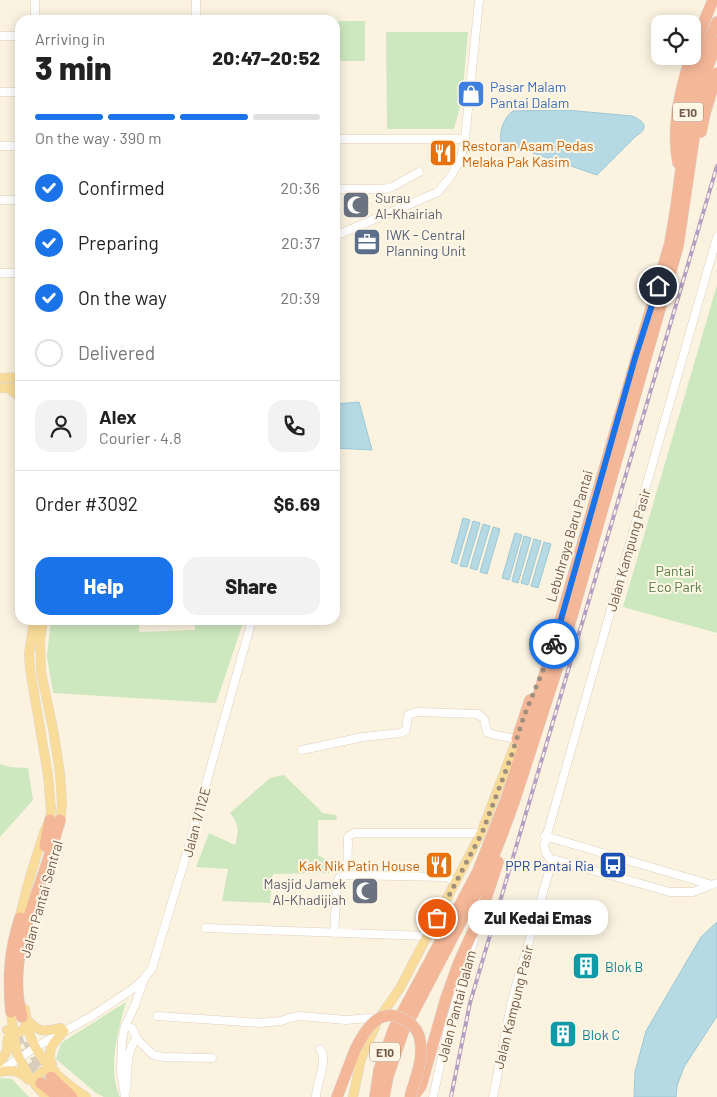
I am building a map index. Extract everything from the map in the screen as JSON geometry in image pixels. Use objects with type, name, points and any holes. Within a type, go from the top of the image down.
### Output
[{"type":"highway","points":[[702,53],[713,0]]},
{"type":"highway","name":"Lebuhraya Baru Pantai","points":[[375,1097],[379,1070],[394,1028],[478,871],[492,838],[526,738],[635,358],[666,259],[704,77],[702,53],[717,22]]},
{"type":"highway","name":"Lebuhraya Baru Pantai","points":[[702,53],[717,42]]},
{"type":"highway","points":[[689,65],[680,98],[675,148],[685,175],[697,161],[705,113],[717,74]]},
{"type":"highway","name":"Lebuhraya Baru Pantai","points":[[384,1097],[388,1076],[403,1032],[487,872],[514,802],[555,675],[678,246],[685,175]]},
{"type":"highway","points":[[517,738],[541,671],[552,648]]},
{"type":"highway","points":[[20,1016],[17,992],[19,952],[26,923],[52,850],[55,820]]},
{"type":"highway","points":[[412,1097],[421,1086],[446,998],[459,962],[481,914],[498,860],[500,840]]},
{"type":"highway","points":[[337,1097],[362,1037],[372,1023],[379,1018],[387,1016],[397,1017],[409,1023],[420,1039],[420,1060],[412,1097]]},
{"type":"highway","points":[[47,1084],[58,1097]]},
{"type":"highway","points":[[47,1084],[72,1097]]},
{"type":"main road","points":[[0,378],[15,377]]},
{"type":"main road","points":[[4,388],[15,394]]},
{"type":"main road","name":"Jalan Pantai Sentral","points":[[33,625],[29,654],[55,820]]},
{"type":"main road","name":"Jalan Pantai Sentral","points":[[42,625],[40,639],[41,672],[53,729],[61,790],[55,820],[45,830],[5,945],[2,1001],[7,1030],[18,1057],[47,1084],[72,1088],[86,1097]]},
{"type":"main road","points":[[29,654],[40,654]]},
{"type":"main road","points":[[41,731],[53,729]]},
{"type":"main road","points":[[345,1097],[354,1092],[361,1059],[378,1020],[400,988],[482,833],[517,738]]},
{"type":"main road","points":[[20,1016],[42,1031],[62,1030]]},
{"type":"main road","points":[[0,1064],[5,1056],[8,1044],[7,1030],[20,1033],[25,1027],[20,1016]]},
{"type":"main road","name":"Jalan Pantai Sentral","points":[[20,1016],[35,1046],[47,1084]]},
{"type":"main road","points":[[0,1072],[9,1070],[47,1084],[51,1062],[49,1049],[62,1030]]},
{"type":"street","points":[[35,0],[35,15]]},
{"type":"street","points":[[196,0],[196,15]]},
{"type":"street","points":[[340,234],[438,192],[451,176],[461,158],[465,139],[479,0]]},
{"type":"street","points":[[0,36],[15,36]]},
{"type":"street","points":[[0,92],[15,92]]},
{"type":"street","points":[[340,139],[465,139]]},
{"type":"street","points":[[0,146],[14,146]]},
{"type":"street","points":[[340,189],[384,189],[392,187],[418,172]]},
{"type":"street","points":[[0,200],[15,200]]},
{"type":"street","name":"Jalan Kampung Pasir","points":[[545,836],[717,237]]},
{"type":"street","points":[[0,273],[15,273]]},
{"type":"street","name":"Jalan 1/112E","points":[[18,1057],[85,1014],[109,1004],[131,990],[143,980],[152,968],[163,936],[251,625]]},
{"type":"street","points":[[302,750],[363,737],[401,733],[406,730],[407,717],[417,712],[478,714],[484,719],[487,732],[517,738]]},
{"type":"street","points":[[347,875],[348,837],[354,833],[482,833]]},
{"type":"street","points":[[545,836],[715,884],[693,892],[670,892],[552,860],[544,849],[545,836]]},
{"type":"street","name":"Jalan Kampung Pasir","points":[[493,1097],[512,1000],[552,860]]},
{"type":"street","points":[[334,933],[339,878],[347,875],[446,877],[456,882]]},
{"type":"street","name":"Jalan Pantai Dalam","points":[[432,1097],[448,1029],[481,914]]},
{"type":"street","points":[[206,928],[428,936]]},
{"type":"street","points":[[125,1097],[121,1071],[122,1040],[125,1026],[135,1005],[143,980]]},
{"type":"street","points":[[157,1016],[260,1023],[281,1022],[288,1018],[300,1016],[346,1020],[368,1018],[378,1020]]},
{"type":"street","points":[[125,1026],[132,1028],[137,1039],[149,1052],[157,1056],[212,1058]]},
{"type":"street","points":[[125,1097],[129,1053],[131,1046],[137,1039]]},
{"type":"street","points":[[316,1097],[324,1059],[323,1052],[320,1049]]},
{"type":"street","points":[[0,1064],[18,1057]]},
{"type":"street","points":[[0,1072],[18,1057]]},
{"type":"green space","points":[[340,21],[365,21],[365,61],[340,61]]},
{"type":"green space","points":[[386,32],[468,32],[462,99],[454,129],[387,129]]},
{"type":"green space","name":"Pantai Eco Park","points":[[717,285],[717,633],[623,607]]},
{"type":"green space","points":[[50,625],[139,625],[139,632],[195,630],[195,625],[242,625],[216,703],[53,693],[47,656]]},
{"type":"green space","points":[[0,764],[10,767],[28,768],[33,800],[0,837]]},
{"type":"green space","points":[[284,775],[323,813],[336,815],[337,820],[318,820],[318,855],[327,860],[330,873],[273,874],[270,903],[222,901],[228,869],[196,867],[209,833],[235,845],[237,828],[230,813],[270,778]]},
{"type":"green space","points":[[126,1002],[117,1037],[114,1062],[116,1086],[120,1097],[104,1097],[96,1093],[56,1059],[61,1043]]},
{"type":"green space","points":[[0,1078],[12,1079],[29,1097],[0,1097]]},
{"type":"water","points":[[566,110],[632,116],[640,120],[644,127],[597,175],[501,142],[503,125],[513,111]]},
{"type":"water","points":[[359,402],[372,450],[340,448],[340,404]]},
{"type":"water","points":[[463,518],[470,520],[457,564],[451,562]]},
{"type":"water","points":[[473,521],[480,523],[467,567],[460,566]]},
{"type":"water","points":[[483,524],[490,526],[477,570],[470,568]]},
{"type":"water","points":[[493,527],[500,529],[487,574],[480,572]]},
{"type":"water","points":[[515,533],[522,535],[509,580],[502,578]]},
{"type":"water","points":[[524,536],[531,538],[518,583],[512,581]]},
{"type":"water","points":[[534,539],[541,541],[528,585],[521,583]]},
{"type":"water","points":[[544,542],[551,544],[538,588],[531,586]]},
{"type":"water","points":[[717,922],[717,1016],[684,1067],[677,1086],[676,1097],[634,1097],[635,1072],[646,1031],[701,937]]},
{"type":"tunnel","points":[[16,1034],[24,1059],[41,1083]]},
{"type":"tunnel","points":[[28,1041],[35,1056],[51,1077]]},
{"type":"railway","points":[[451,1097],[470,1003],[717,166]]},
{"type":"way so far","points":[[437,918],[482,833],[541,671],[554,644]]},
{"type":"place","name":"Pasar Malam Pantai Dalam","points":[[471,94]]},
{"type":"place","name":"Restoran Asam Pedas Melaka Pak Kasim","points":[[443,153]]},
{"type":"place","name":"Surau Al-Khairiah","points":[[356,205]]},
{"type":"place","name":"IWK - Central Planning Unit","points":[[367,242]]},
{"type":"place","name":"Kak Nik Patin House","points":[[439,865]]},
{"type":"place","name":"PPR Pantai Ria","points":[[613,865]]},
{"type":"place","name":"Masjid Jamek Al-Khadijiah","points":[[365,891]]},
{"type":"place","name":"Zul Kedai Emas","points":[[437,918]]},
{"type":"place","name":"Blok B","points":[[586,966]]},
{"type":"place","name":"Blok C","points":[[563,1034]]},
{"type":"route","points":[[554,644],[635,358],[658,286]]}]
